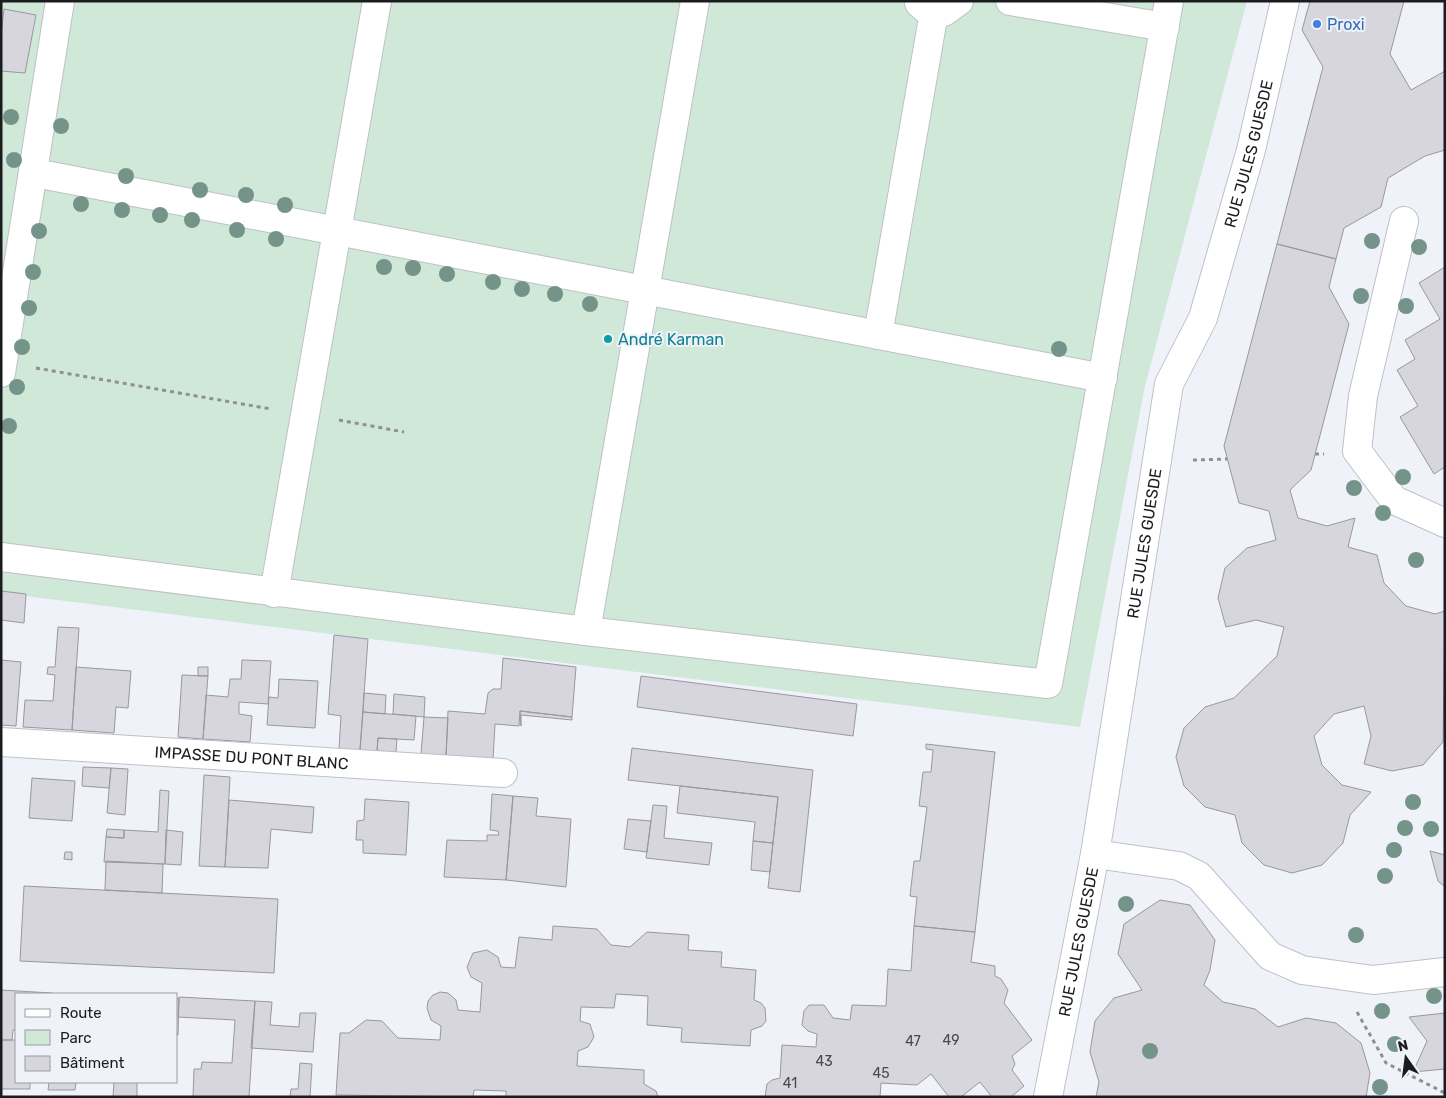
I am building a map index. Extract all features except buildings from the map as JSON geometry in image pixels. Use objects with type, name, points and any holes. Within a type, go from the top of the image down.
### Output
[{"type":"street","points":[[2,368],[35,173],[60,1]]},
{"type":"street","points":[[274,593],[377,1]]},
{"type":"street","points":[[586,631],[696,1]]},
{"type":"street","points":[[878,335],[926,7],[944,12],[959,1]]},
{"type":"street","points":[[1,557],[586,631],[1048,684],[1167,14],[1010,1]]},
{"type":"street","name":"RUE JULES GUESDE","points":[[1048,1097],[1095,854],[1169,384],[1203,318],[1251,150],[1285,1]]},
{"type":"street","points":[[35,173],[1102,378]]},
{"type":"street","points":[[1404,221],[1363,396],[1357,451],[1394,500],[1445,523]]},
{"type":"street","name":"IMPASSE DU PONT BLANC","points":[[1,742],[503,773]]},
{"type":"street","points":[[1095,854],[1179,866],[1199,876],[1270,956],[1302,970],[1368,979],[1445,972]]},
{"type":"path","points":[[2,368],[404,432]]},
{"type":"path","points":[[1368,979],[1356,1012],[1386,1063],[1445,1093]]},
{"type":"green space","points":[[1,1],[1247,1],[1145,386],[1080,727],[1,593]]},
{"type":"place","name":"Proxi","points":[[1317,24]]},
{"type":"place","name":"André Karman","points":[[608,339]]}]
